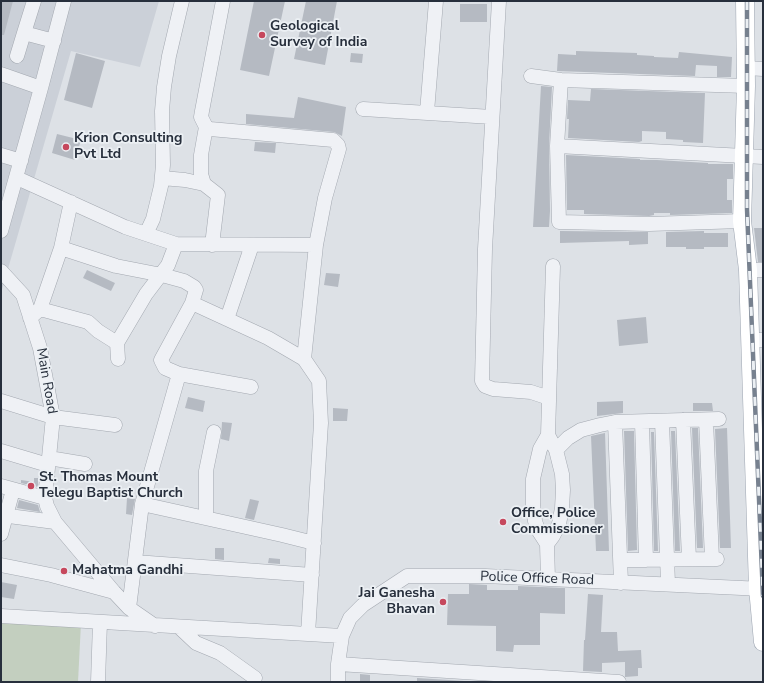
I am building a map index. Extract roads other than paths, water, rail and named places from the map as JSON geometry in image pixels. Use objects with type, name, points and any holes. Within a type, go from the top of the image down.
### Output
[{"type":"main road","points":[[746,1],[754,69],[746,86],[742,221],[756,270],[763,642]]},
{"type":"street","points":[[17,56],[34,1]]},
{"type":"street","points":[[1,231],[42,88],[64,1]]},
{"type":"street","points":[[146,234],[153,219],[162,178],[164,140],[162,111],[164,87],[169,56],[182,1]]},
{"type":"street","points":[[212,245],[218,196],[204,184],[201,174],[201,155],[206,127],[201,117],[223,1]]},
{"type":"street","points":[[427,112],[436,1]]},
{"type":"street","points":[[499,1],[485,249],[482,381],[485,386],[493,389],[531,392],[549,398]]},
{"type":"street","points":[[24,33],[54,41]]},
{"type":"street","points":[[1,74],[42,88]]},
{"type":"street","points":[[531,76],[560,80],[746,86]]},
{"type":"street","points":[[560,80],[556,146],[559,222],[649,224],[742,221]]},
{"type":"street","points":[[363,109],[492,117]]},
{"type":"street","points":[[206,127],[210,129],[333,140],[336,142],[339,149],[325,198],[316,245],[304,359]]},
{"type":"street","points":[[556,146],[763,157]]},
{"type":"street","points":[[1,155],[21,161]]},
{"type":"street","points":[[17,178],[125,226],[176,244],[316,245]]},
{"type":"street","points":[[162,178],[185,180],[204,184]]},
{"type":"street","points":[[71,202],[61,248],[35,313],[88,322],[98,331],[117,342]]},
{"type":"street","points":[[118,359],[117,342],[146,294],[162,275],[168,265],[176,244]]},
{"type":"street","points":[[227,320],[252,245]]},
{"type":"street","points":[[61,248],[116,266],[184,281],[194,287],[196,290],[192,303],[161,360],[165,368],[179,374],[251,387]]},
{"type":"street","points":[[548,579],[547,544],[538,530],[535,521],[533,479],[540,449],[548,435],[553,266]]},
{"type":"street","name":"Main Road","points":[[1,271],[23,295],[35,313],[53,417],[45,498],[47,506],[55,522],[114,592],[129,608],[155,626]]},
{"type":"street","points":[[192,303],[268,338],[304,359],[319,380],[321,423],[308,634]]},
{"type":"street","points":[[129,608],[142,504],[179,374]]},
{"type":"street","points":[[1,401],[53,417],[116,425]]},
{"type":"street","points":[[556,450],[568,438],[581,430],[615,422],[712,419],[714,559],[620,560]]},
{"type":"street","points":[[683,420],[689,559]]},
{"type":"street","points":[[662,421],[668,584]]},
{"type":"street","points":[[615,422],[621,582]]},
{"type":"street","points":[[642,422],[646,560]]},
{"type":"street","points":[[206,518],[206,471],[214,432]]},
{"type":"street","points":[[547,544],[559,524],[562,508],[562,474],[556,450],[548,435]]},
{"type":"street","points":[[1,451],[49,461],[85,464]]},
{"type":"street","points":[[1,534],[7,488],[45,498]]},
{"type":"street","points":[[142,504],[282,534],[314,543]]},
{"type":"street","points":[[4,516],[55,522]]},
{"type":"street","points":[[135,562],[312,575]]},
{"type":"street","points":[[1,565],[51,575],[114,592]]},
{"type":"street","name":"Police Office Road","points":[[338,682],[338,664],[342,636],[350,618],[363,605],[407,576],[485,576],[761,588]]},
{"type":"street","points":[[1,616],[342,636]]},
{"type":"street","points":[[98,682],[100,622]]},
{"type":"street","points":[[179,627],[196,643],[220,653],[255,678]]},
{"type":"street","points":[[338,664],[619,682]]},
{"type":"railway","points":[[747,1],[747,209],[763,596]]},
{"type":"place","name":"Geological Survey of India","points":[[262,35]]},
{"type":"place","name":"Krion Consulting Pvt Ltd","points":[[66,147]]},
{"type":"place","name":"St. Thomas Mount Telegu Baptist Church","points":[[31,486]]},
{"type":"place","name":"Office, Police Commissioner","points":[[503,522]]},
{"type":"place","name":"Mahatma Gandhi","points":[[64,571]]},
{"type":"place","name":"Jai Ganesha Bhavan","points":[[443,602]]}]
